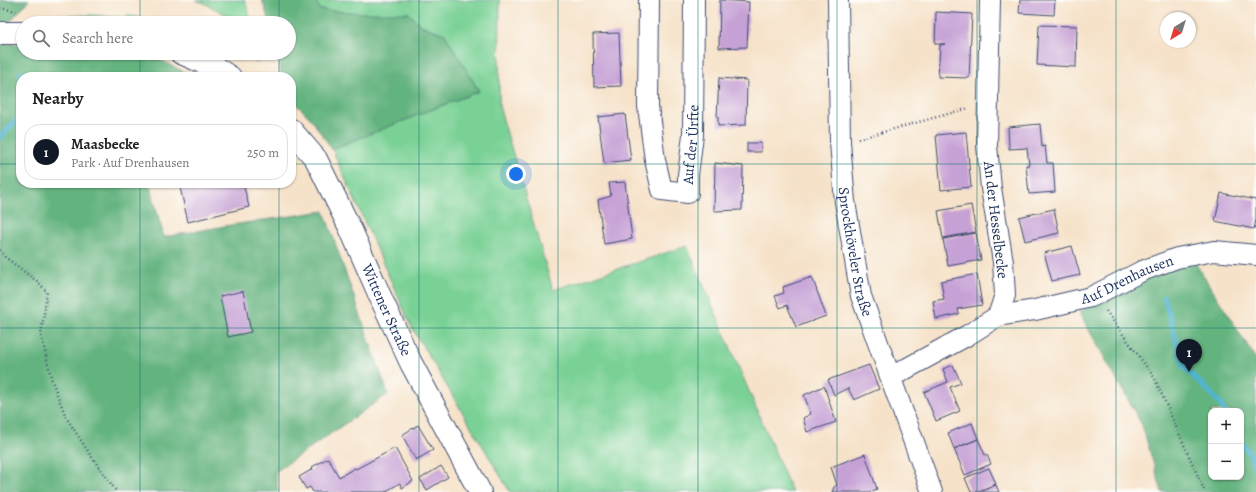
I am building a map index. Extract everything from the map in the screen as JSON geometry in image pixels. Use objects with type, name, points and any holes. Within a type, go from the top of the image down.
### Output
[{"type":"main road","points":[[0,33],[16,25]]},
{"type":"main road","points":[[197,60],[221,72]]},
{"type":"main road","name":"Wittener Straße","points":[[296,138],[316,159],[352,230],[384,305],[412,363],[480,492]]},
{"type":"street","name":"Auf der Ürfte","points":[[649,0],[648,106],[655,160],[662,190],[688,193],[688,175],[693,135],[694,0]]},
{"type":"street","name":"Sprockhöveler Straße","points":[[838,0],[840,142],[845,202],[861,296],[932,492]]},
{"type":"street","name":"An der Hesselbecke","points":[[990,0],[987,146],[991,188],[1003,262],[1005,295],[998,316]]},
{"type":"street","name":"Auf Drenhausen","points":[[998,316],[1036,310],[1091,297],[1142,271],[1177,258],[1214,251],[1256,255]]},
{"type":"street","points":[[891,377],[968,335],[998,316]]},
{"type":"path","points":[[0,8],[16,19]]},
{"type":"path","points":[[840,142],[854,140],[987,103]]},
{"type":"path","points":[[0,250],[5,257],[38,282],[47,292],[41,335],[52,381],[66,417],[89,453],[117,492]]},
{"type":"path","points":[[1091,297],[1104,307],[1154,377],[1206,492]]},
{"type":"green space","points":[[0,0],[29,0],[7,25],[0,25]]},
{"type":"green space","points":[[195,0],[245,0],[250,16],[229,16]]},
{"type":"green space","points":[[262,0],[316,0],[320,10],[364,13],[409,13],[421,26],[445,34],[479,91],[332,149],[311,119],[296,104],[296,72],[280,72],[279,60],[296,60],[296,16],[268,16]]},
{"type":"green space","points":[[315,0],[500,0],[499,106],[553,290],[687,246],[792,492],[510,492],[411,326],[332,149],[479,91],[444,34],[421,25],[409,13],[364,14],[320,10]]},
{"type":"green space","points":[[92,15],[104,16],[43,16]]},
{"type":"green space","points":[[0,44],[16,44],[16,60],[160,60],[185,72],[16,72],[16,188],[150,188],[164,237],[324,211],[388,394],[275,472],[278,492],[0,492]]},
{"type":"green space","points":[[1194,261],[1256,359],[1256,492],[1162,492],[1142,425],[1079,312],[1147,275]]},
{"type":"building","points":[[720,0],[749,2],[747,47],[719,48]]},
{"type":"building","points":[[1020,0],[1055,0],[1054,15],[1019,13]]},
{"type":"building","points":[[936,12],[972,14],[969,78],[938,77],[940,45],[945,44],[935,44]]},
{"type":"building","points":[[1039,25],[1077,26],[1076,67],[1037,65]]},
{"type":"building","points":[[619,33],[621,86],[594,87],[593,34]]},
{"type":"building","points":[[719,78],[747,80],[746,125],[718,126]]},
{"type":"building","points":[[625,114],[631,160],[604,163],[598,117]]},
{"type":"building","points":[[1040,124],[1042,147],[1045,146],[1047,163],[1053,163],[1055,192],[1029,194],[1026,165],[1029,165],[1027,148],[1009,149],[1008,127]]},
{"type":"building","points":[[966,132],[971,187],[941,190],[936,135]]},
{"type":"building","points":[[747,143],[761,143],[761,152],[747,152]]},
{"type":"building","points":[[715,163],[743,166],[742,210],[714,211]]},
{"type":"building","points":[[625,182],[632,239],[604,244],[598,200],[611,196],[609,183]]},
{"type":"building","points":[[180,188],[244,188],[249,207],[188,222]]},
{"type":"building","points":[[1221,193],[1256,200],[1256,219],[1254,229],[1215,221]]},
{"type":"building","points":[[971,205],[976,232],[943,238],[938,211]]},
{"type":"building","points":[[1054,209],[1059,233],[1025,241],[1019,217]]},
{"type":"building","points":[[976,233],[981,260],[948,266],[943,239]]},
{"type":"building","points":[[1072,246],[1080,275],[1052,281],[1044,253]]},
{"type":"building","points":[[977,274],[982,305],[958,309],[959,314],[936,319],[933,301],[944,299],[941,281]]},
{"type":"building","points":[[812,277],[826,316],[796,327],[787,305],[780,308],[775,296],[784,293],[783,287]]},
{"type":"building","points":[[243,291],[251,332],[228,337],[220,296]]},
{"type":"building","points":[[869,365],[879,389],[854,400],[848,388],[834,395],[828,380]]},
{"type":"building","points":[[953,365],[961,383],[950,387],[960,411],[936,421],[924,392],[948,382],[943,369]]},
{"type":"building","points":[[824,386],[836,422],[807,432],[803,418],[811,414],[804,395]]},
{"type":"building","points":[[972,423],[978,439],[954,449],[948,433]]},
{"type":"building","points":[[418,425],[433,450],[416,460],[402,435]]},
{"type":"building","points":[[978,439],[991,464],[965,475],[954,449]]},
{"type":"building","points":[[395,448],[413,481],[402,488],[400,483],[385,492],[313,492],[310,487],[306,489],[299,477],[313,469],[312,467],[328,458],[339,477]]},
{"type":"building","points":[[865,454],[877,489],[870,492],[832,492],[834,487],[837,485],[831,467]]},
{"type":"building","points":[[441,466],[448,477],[427,490],[420,479]]},
{"type":"building","points":[[989,468],[996,484],[976,492],[971,492],[965,478]]},
{"type":"building","points":[[996,485],[999,492],[978,492]]},
{"type":"waterway","points":[[0,137],[16,121]]},
{"type":"waterway","points":[[1164,297],[1184,367],[1219,402],[1222,408]]},
{"type":"waterway","points":[[1243,444],[1251,456],[1256,471]]},
{"type":"place","name":"Maasbecke","points":[[1189,372]]}]
